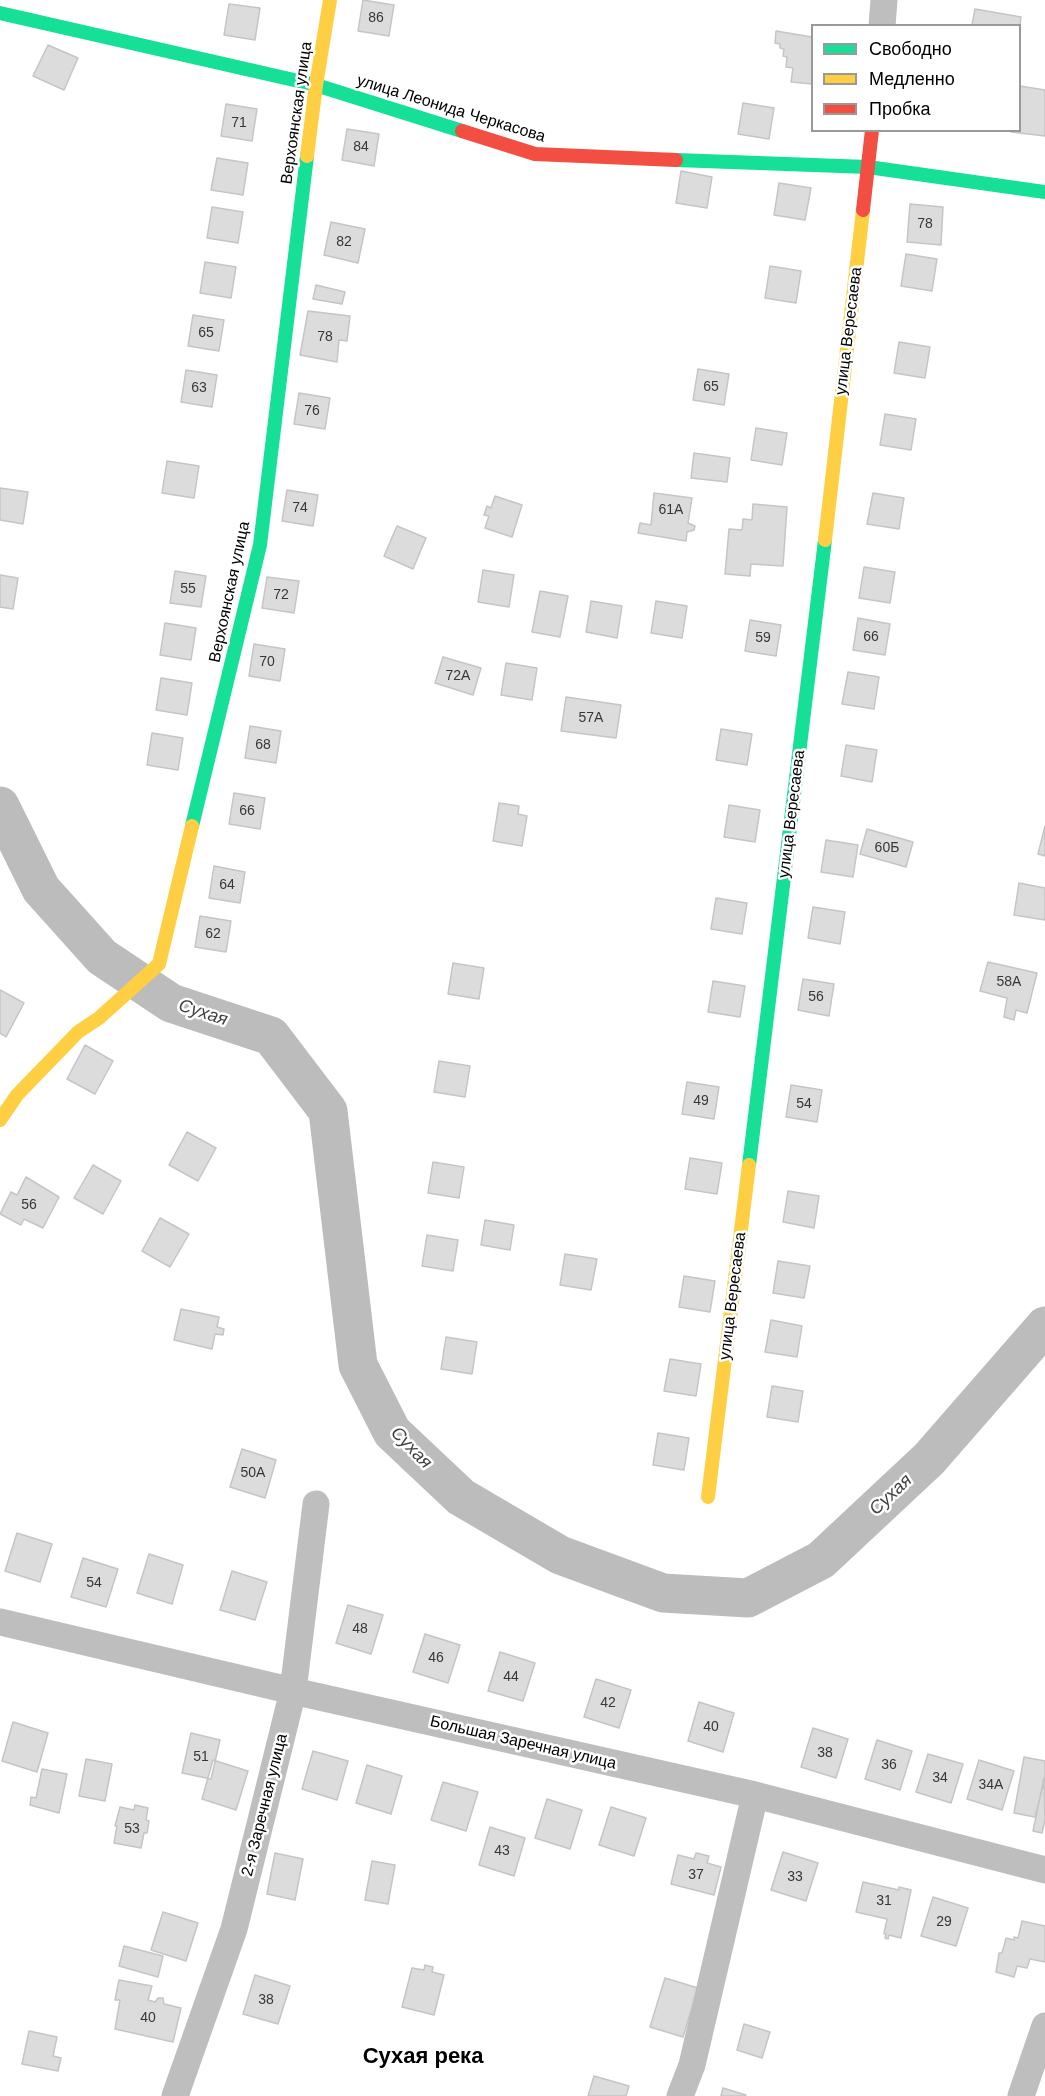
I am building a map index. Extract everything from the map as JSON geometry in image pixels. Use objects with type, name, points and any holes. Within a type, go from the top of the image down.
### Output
[{"type":"street","name":"Верхоянская улица","points":[[0,1120],[17,1095],[78,1032],[99,1018],[159,963],[260,545],[316,85],[330,0]]},
{"type":"street","points":[[882,24],[885,0]]},
{"type":"street","name":"улица Леонида Черкасова","points":[[0,13],[316,85],[535,154],[868,167],[1045,192]]},
{"type":"street","name":"улица Вересаева","points":[[708,1497],[806,705],[872,132]]},
{"type":"street","name":"2-я Заречная улица","points":[[175,2096],[234,1929],[293,1692],[316,1504]]},
{"type":"street","name":"Большая Заречная улица","points":[[0,1622],[293,1692],[755,1794],[1045,1870]]},
{"type":"street","points":[[680,2096],[692,2065],[755,1794]]},
{"type":"street","points":[[1021,2096],[1045,2026]]},
{"type":"building","points":[[363,0],[394,5],[389,36],[358,31]]},
{"type":"building","points":[[229,4],[260,8],[255,40],[224,35]]},
{"type":"building","points":[[975,9],[1021,17],[1020,24],[972,24]]},
{"type":"building","points":[[776,31],[811,37],[811,84],[791,82],[793,68],[786,67],[787,57],[783,56],[784,49],[780,48],[780,44],[775,43]]},
{"type":"building","points":[[48,45],[78,58],[64,90],[33,76]]},
{"type":"building","points":[[1021,86],[1045,90],[1045,136],[1011,132],[1021,132]]},
{"type":"building","points":[[743,103],[774,108],[769,139],[738,134]]},
{"type":"building","points":[[226,104],[257,109],[252,141],[221,136]]},
{"type":"building","points":[[347,129],[379,134],[374,166],[342,160]]},
{"type":"building","points":[[217,158],[248,163],[243,195],[211,190]]},
{"type":"building","points":[[681,171],[712,177],[707,208],[676,203]]},
{"type":"building","points":[[779,183],[811,188],[805,220],[774,215]]},
{"type":"building","points":[[910,204],[943,207],[941,245],[907,242]]},
{"type":"building","points":[[212,207],[243,212],[238,243],[207,238]]},
{"type":"building","points":[[331,222],[365,229],[358,263],[324,255]]},
{"type":"building","points":[[906,254],[937,259],[932,291],[901,286]]},
{"type":"building","points":[[205,262],[236,267],[231,298],[200,293]]},
{"type":"building","points":[[770,266],[801,271],[796,303],[765,298]]},
{"type":"building","points":[[316,285],[345,292],[342,304],[313,299]]},
{"type":"building","points":[[308,311],[350,316],[347,341],[339,340],[337,362],[300,355]]},
{"type":"building","points":[[193,315],[224,320],[219,351],[188,346]]},
{"type":"building","points":[[899,342],[930,347],[925,378],[894,373]]},
{"type":"building","points":[[698,369],[729,374],[724,405],[693,400]]},
{"type":"building","points":[[186,370],[217,375],[212,407],[181,402]]},
{"type":"building","points":[[299,393],[330,398],[325,429],[294,424]]},
{"type":"building","points":[[885,414],[916,419],[911,450],[880,445]]},
{"type":"building","points":[[756,428],[787,433],[782,465],[751,460]]},
{"type":"building","points":[[694,453],[730,458],[727,482],[691,478]]},
{"type":"building","points":[[167,461],[199,466],[194,498],[162,493]]},
{"type":"building","points":[[0,488],[28,492],[23,524],[0,520]]},
{"type":"building","points":[[287,490],[318,495],[313,526],[282,521]]},
{"type":"building","points":[[654,493],[692,498],[688,523],[695,526],[694,530],[687,532],[686,541],[638,533],[640,523],[651,525]]},
{"type":"building","points":[[873,493],[904,498],[899,529],[867,524]]},
{"type":"building","points":[[495,496],[522,505],[512,537],[485,528],[489,516],[484,515],[487,506],[491,508]]},
{"type":"building","points":[[753,504],[787,507],[783,566],[751,564],[750,576],[725,574],[729,529],[742,530],[743,519],[752,520]]},
{"type":"building","points":[[397,526],[426,538],[413,569],[384,556]]},
{"type":"building","points":[[864,567],[895,572],[890,603],[859,598]]},
{"type":"building","points":[[483,570],[514,575],[509,607],[478,602]]},
{"type":"building","points":[[175,571],[206,576],[201,607],[170,603]]},
{"type":"building","points":[[0,575],[18,578],[13,609],[0,607]]},
{"type":"building","points":[[267,577],[299,581],[294,613],[262,608]]},
{"type":"building","points":[[540,591],[568,596],[560,637],[532,632]]},
{"type":"building","points":[[591,601],[622,606],[617,638],[586,632]]},
{"type":"building","points":[[656,601],[687,606],[682,638],[651,633]]},
{"type":"building","points":[[858,618],[890,624],[885,655],[853,650]]},
{"type":"building","points":[[750,620],[781,625],[776,656],[745,651]]},
{"type":"building","points":[[165,623],[196,628],[191,660],[160,655]]},
{"type":"building","points":[[254,644],[285,649],[280,681],[249,676]]},
{"type":"building","points":[[443,657],[481,668],[473,695],[435,683]]},
{"type":"building","points":[[506,663],[537,668],[532,700],[501,695]]},
{"type":"building","points":[[848,672],[879,677],[874,709],[842,704]]},
{"type":"building","points":[[161,678],[192,683],[187,715],[156,710]]},
{"type":"building","points":[[566,697],[621,705],[616,738],[561,731]]},
{"type":"building","points":[[250,726],[281,731],[276,763],[245,758]]},
{"type":"building","points":[[721,729],[752,734],[747,765],[716,760]]},
{"type":"building","points":[[152,733],[183,738],[178,770],[147,765]]},
{"type":"building","points":[[846,745],[877,750],[872,782],[841,776]]},
{"type":"building","points":[[234,793],[265,798],[260,829],[229,824]]},
{"type":"building","points":[[499,803],[519,806],[518,814],[527,816],[522,846],[493,841]]},
{"type":"building","points":[[729,805],[760,810],[755,842],[724,837]]},
{"type":"building","points":[[1045,826],[1045,856],[1038,854]]},
{"type":"building","points":[[867,829],[913,842],[906,867],[860,854]]},
{"type":"building","points":[[826,840],[858,845],[853,877],[821,872]]},
{"type":"building","points":[[214,866],[245,872],[240,903],[209,898]]},
{"type":"building","points":[[1019,883],[1045,888],[1045,920],[1014,915]]},
{"type":"building","points":[[716,898],[747,903],[742,934],[711,929]]},
{"type":"building","points":[[813,907],[845,912],[840,944],[808,938]]},
{"type":"building","points":[[200,916],[231,921],[226,952],[195,947]]},
{"type":"building","points":[[988,962],[1037,973],[1027,1013],[1016,1010],[1014,1020],[1004,1017],[1007,998],[980,991]]},
{"type":"building","points":[[453,963],[484,968],[479,999],[448,994]]},
{"type":"building","points":[[803,979],[834,984],[829,1016],[798,1010]]},
{"type":"building","points":[[713,981],[745,986],[740,1017],[708,1012]]},
{"type":"building","points":[[0,990],[24,1003],[6,1037],[0,1033]]},
{"type":"building","points":[[85,1045],[113,1061],[95,1094],[67,1079]]},
{"type":"building","points":[[439,1061],[470,1066],[465,1097],[434,1092]]},
{"type":"building","points":[[687,1082],[719,1087],[714,1119],[682,1114]]},
{"type":"building","points":[[791,1085],[822,1090],[817,1122],[786,1117]]},
{"type":"building","points":[[187,1132],[216,1148],[198,1181],[169,1165]]},
{"type":"building","points":[[690,1158],[722,1163],[717,1194],[685,1189]]},
{"type":"building","points":[[433,1162],[464,1167],[459,1198],[428,1193]]},
{"type":"building","points":[[93,1165],[121,1181],[103,1214],[74,1198]]},
{"type":"building","points":[[26,1177],[59,1197],[43,1228],[24,1219],[21,1225],[0,1214],[11,1192],[17,1195]]},
{"type":"building","points":[[788,1191],[819,1196],[814,1228],[783,1222]]},
{"type":"building","points":[[160,1218],[189,1234],[170,1267],[142,1251]]},
{"type":"building","points":[[485,1220],[514,1225],[510,1250],[481,1245]]},
{"type":"building","points":[[427,1235],[458,1240],[453,1271],[422,1266]]},
{"type":"building","points":[[565,1254],[597,1259],[591,1290],[560,1285]]},
{"type":"building","points":[[778,1261],[810,1266],[804,1298],[773,1293]]},
{"type":"building","points":[[684,1276],[715,1281],[710,1312],[679,1307]]},
{"type":"building","points":[[181,1309],[219,1317],[217,1327],[224,1329],[223,1335],[215,1334],[212,1349],[174,1340]]},
{"type":"building","points":[[771,1320],[802,1326],[797,1357],[765,1352]]},
{"type":"building","points":[[446,1337],[477,1342],[472,1374],[441,1369]]},
{"type":"building","points":[[670,1359],[701,1364],[696,1396],[664,1391]]},
{"type":"building","points":[[772,1386],[803,1391],[798,1422],[767,1417]]},
{"type":"building","points":[[658,1433],[689,1438],[684,1470],[653,1465]]},
{"type":"building","points":[[242,1449],[276,1460],[265,1498],[230,1487]]},
{"type":"building","points":[[17,1533],[52,1544],[40,1582],[5,1571]]},
{"type":"building","points":[[149,1554],[183,1565],[172,1604],[137,1593]]},
{"type":"building","points":[[83,1558],[118,1569],[106,1607],[71,1597]]},
{"type":"building","points":[[232,1571],[267,1582],[255,1620],[220,1610]]},
{"type":"building","points":[[348,1605],[383,1615],[371,1654],[336,1643]]},
{"type":"building","points":[[425,1634],[460,1645],[448,1683],[413,1672]]},
{"type":"building","points":[[500,1652],[535,1663],[523,1701],[488,1691]]},
{"type":"building","points":[[596,1679],[631,1690],[619,1728],[584,1717]]},
{"type":"building","points":[[699,1702],[734,1713],[723,1752],[688,1741]]},
{"type":"building","points":[[13,1722],[48,1733],[37,1772],[2,1761]]},
{"type":"building","points":[[813,1728],[848,1739],[836,1778],[801,1767]]},
{"type":"building","points":[[191,1733],[220,1740],[211,1779],[182,1773]]},
{"type":"building","points":[[877,1740],[912,1751],[900,1790],[865,1779]]},
{"type":"building","points":[[313,1751],[348,1761],[337,1800],[302,1789]]},
{"type":"building","points":[[928,1754],[963,1764],[951,1803],[916,1792]]},
{"type":"building","points":[[1024,1757],[1045,1761],[1045,1778],[1035,1817],[1014,1813]]},
{"type":"building","points":[[86,1759],[112,1764],[105,1801],[79,1796]]},
{"type":"building","points":[[213,1760],[248,1771],[236,1810],[202,1799]]},
{"type":"building","points":[[979,1760],[1014,1771],[1002,1810],[967,1799]]},
{"type":"building","points":[[367,1765],[402,1776],[391,1814],[356,1803]]},
{"type":"building","points":[[42,1769],[67,1774],[59,1813],[30,1805],[31,1797],[36,1798]]},
{"type":"building","points":[[1044,1778],[1045,1820],[1042,1833],[1033,1831]]},
{"type":"building","points":[[443,1782],[478,1792],[466,1831],[431,1820]]},
{"type":"building","points":[[547,1799],[582,1810],[570,1849],[535,1838]]},
{"type":"building","points":[[135,1805],[148,1808],[147,1833],[144,1833],[141,1848],[114,1843],[117,1826],[115,1826],[120,1807],[134,1810]]},
{"type":"building","points":[[611,1807],[646,1818],[634,1856],[599,1845]]},
{"type":"building","points":[[490,1827],[525,1838],[514,1876],[479,1865]]},
{"type":"building","points":[[783,1852],[818,1863],[806,1901],[771,1890]]},
{"type":"building","points":[[275,1853],[303,1859],[295,1900],[267,1894]]},
{"type":"building","points":[[696,1853],[709,1856],[707,1863],[721,1867],[714,1895],[671,1884],[678,1855],[694,1859]]},
{"type":"building","points":[[372,1861],[395,1865],[388,1904],[365,1900]]},
{"type":"building","points":[[863,1882],[899,1890],[899,1887],[911,1890],[901,1938],[889,1935],[888,1939],[885,1938],[887,1919],[856,1912]]},
{"type":"building","points":[[933,1897],[968,1908],[956,1946],[921,1936]]},
{"type":"building","points":[[163,1912],[198,1923],[186,1961],[151,1950]]},
{"type":"building","points":[[1022,1921],[1045,1926],[1045,1962],[1030,1959],[1027,1968],[1017,1966],[1014,1977],[996,1972],[999,1953],[1002,1953],[1006,1938],[1014,1940],[1014,1937],[1018,1938]]},
{"type":"building","points":[[124,1946],[163,1956],[158,1977],[119,1966]]},
{"type":"building","points":[[425,1965],[433,1967],[432,1972],[444,1975],[434,2015],[402,2007],[412,1968],[424,1970]]},
{"type":"building","points":[[255,1975],[290,1986],[278,2024],[243,2014]]},
{"type":"building","points":[[665,1978],[698,1988],[683,2037],[650,2027]]},
{"type":"building","points":[[119,1980],[152,1986],[148,2000],[155,2002],[158,1998],[163,1998],[164,2004],[181,2008],[173,2042],[115,2029],[120,2000],[115,2000]]},
{"type":"building","points":[[744,2024],[770,2032],[762,2058],[737,2050]]},
{"type":"building","points":[[29,2031],[57,2037],[53,2056],[61,2058],[58,2071],[22,2064]]},
{"type":"building","points":[[594,2076],[629,2086],[626,2096],[588,2096]]},
{"type":"building","points":[[723,2088],[746,2095],[721,2096]]},
{"type":"waterway","name":"Сухая","points":[[0,806],[41,889],[102,957],[171,1003],[271,1036],[328,1111],[358,1365],[392,1432],[461,1497],[560,1555],[663,1593],[748,1598],[821,1560],[929,1459],[1045,1326]]},
{"type":"traffic: fast","points":[[0,13],[316,85],[462,131]]},
{"type":"traffic: fast","points":[[192,826],[260,545],[307,156]]},
{"type":"traffic: fast","points":[[676,160],[868,167],[1045,192]]},
{"type":"traffic: fast","points":[[749,1165],[825,540]]},
{"type":"traffic: slow","points":[[307,156],[330,0]]},
{"type":"traffic: slow","points":[[825,540],[863,210]]},
{"type":"traffic: slow","points":[[0,1120],[17,1095],[78,1032],[99,1018],[159,964],[192,826]]},
{"type":"traffic: slow","points":[[708,1497],[749,1165]]},
{"type":"traffic: jam","points":[[462,131],[535,154],[676,160]]},
{"type":"traffic: jam","points":[[863,210],[872,132]]},
{"type":"district","name":"Сухая река","points":[[423,2057]]}]
